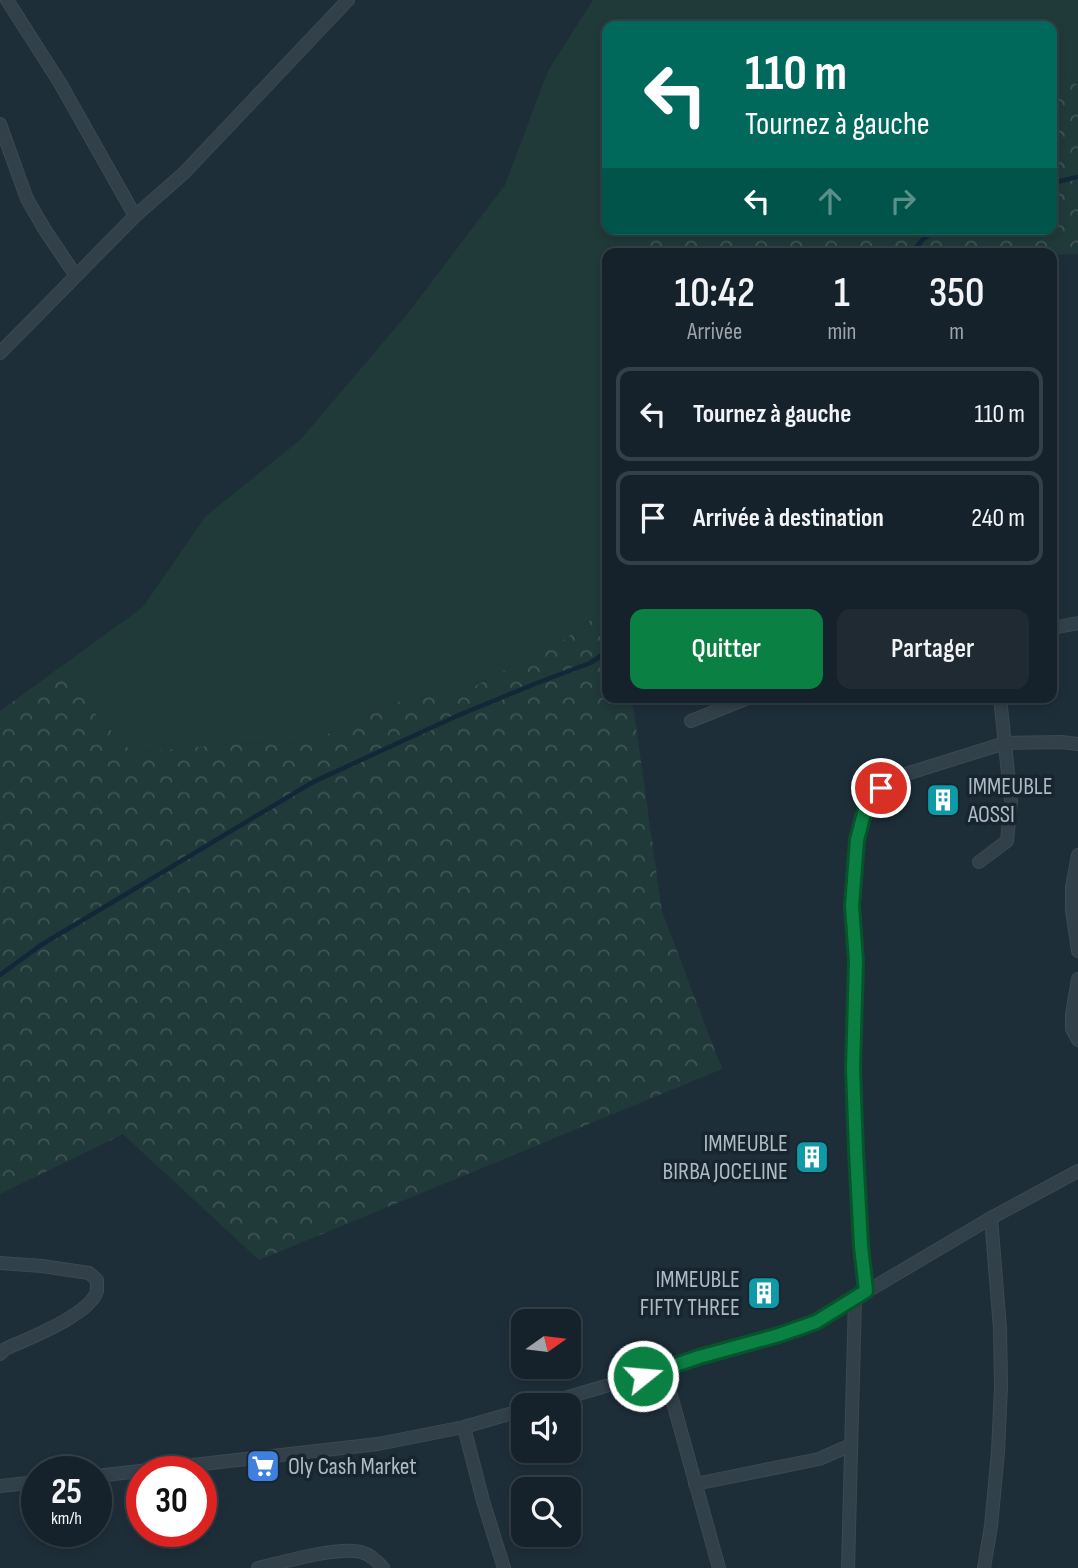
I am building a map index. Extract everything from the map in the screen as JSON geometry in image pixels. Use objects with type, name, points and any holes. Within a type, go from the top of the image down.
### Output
[{"type":"street","points":[[7,0],[60,83],[135,216]]},
{"type":"street","points":[[0,353],[135,216],[184,173],[348,0]]},
{"type":"street","points":[[0,124],[27,199],[76,276]]},
{"type":"street","points":[[1057,627],[1078,623]]},
{"type":"street","points":[[691,721],[736,703]]},
{"type":"street","points":[[979,862],[1007,841],[1011,801],[1001,703]]},
{"type":"street","points":[[866,1291],[861,1246],[853,1069],[856,961],[852,906],[857,840],[868,798],[906,774],[1005,743],[1078,744]]},
{"type":"street","points":[[1078,855],[1072,887],[1072,911],[1078,951]]},
{"type":"street","points":[[1078,979],[1072,1022],[1072,1030],[1078,1040]]},
{"type":"street","points":[[581,1394],[816,1322],[990,1218],[1078,1171]]},
{"type":"street","points":[[984,1568],[991,1525],[1002,1387],[1000,1328],[990,1218]]},
{"type":"street","points":[[0,1263],[89,1273],[97,1280],[97,1291],[87,1307],[0,1354]]},
{"type":"street","points":[[848,1568],[855,1298]]},
{"type":"street","points":[[664,1370],[719,1568]]},
{"type":"street","points":[[112,1474],[378,1444],[464,1427],[511,1413]]},
{"type":"street","points":[[464,1427],[504,1568]]},
{"type":"street","points":[[695,1484],[819,1459],[851,1445]]},
{"type":"street","points":[[0,1486],[21,1484]]},
{"type":"street","points":[[258,1568],[341,1550],[363,1552],[383,1568]]},
{"type":"green space","points":[[593,0],[1078,0],[1078,85],[1057,76],[1057,21],[602,21],[602,235],[647,235],[647,248],[602,248],[602,612],[565,639],[473,687],[388,704],[312,742],[229,744],[133,753],[98,717],[62,666],[143,607],[205,517],[301,439],[409,312],[505,185],[548,71]]},
{"type":"green space","points":[[1057,76],[1078,85],[1078,254],[1057,255],[1057,248],[647,248],[647,235],[1057,235]]},
{"type":"green space","points":[[602,612],[602,703],[633,703],[662,912],[722,1069],[259,1260],[123,1134],[0,1194],[0,711],[62,666],[98,717],[133,753],[229,744],[312,742],[388,704],[473,687],[565,639]]},
{"type":"waterway","points":[[1057,182],[1078,177]]},
{"type":"waterway","points":[[916,248],[929,235]]},
{"type":"waterway","points":[[0,975],[41,945],[313,782],[459,715],[590,663],[602,655]]},
{"type":"place","name":"IMMEUBLE AOSSI","points":[[943,800]]},
{"type":"place","name":"IMMEUBLE BIRBA JOCELINE","points":[[812,1157]]},
{"type":"place","name":"IMMEUBLE FIFTY THREE","points":[[764,1293]]},
{"type":"place","name":"Oly Cash Market","points":[[263,1466]]},
{"type":"route","points":[[643,1376],[816,1322],[866,1291],[861,1246],[853,1069],[856,961],[852,906],[857,840],[868,798],[881,788]]}]
